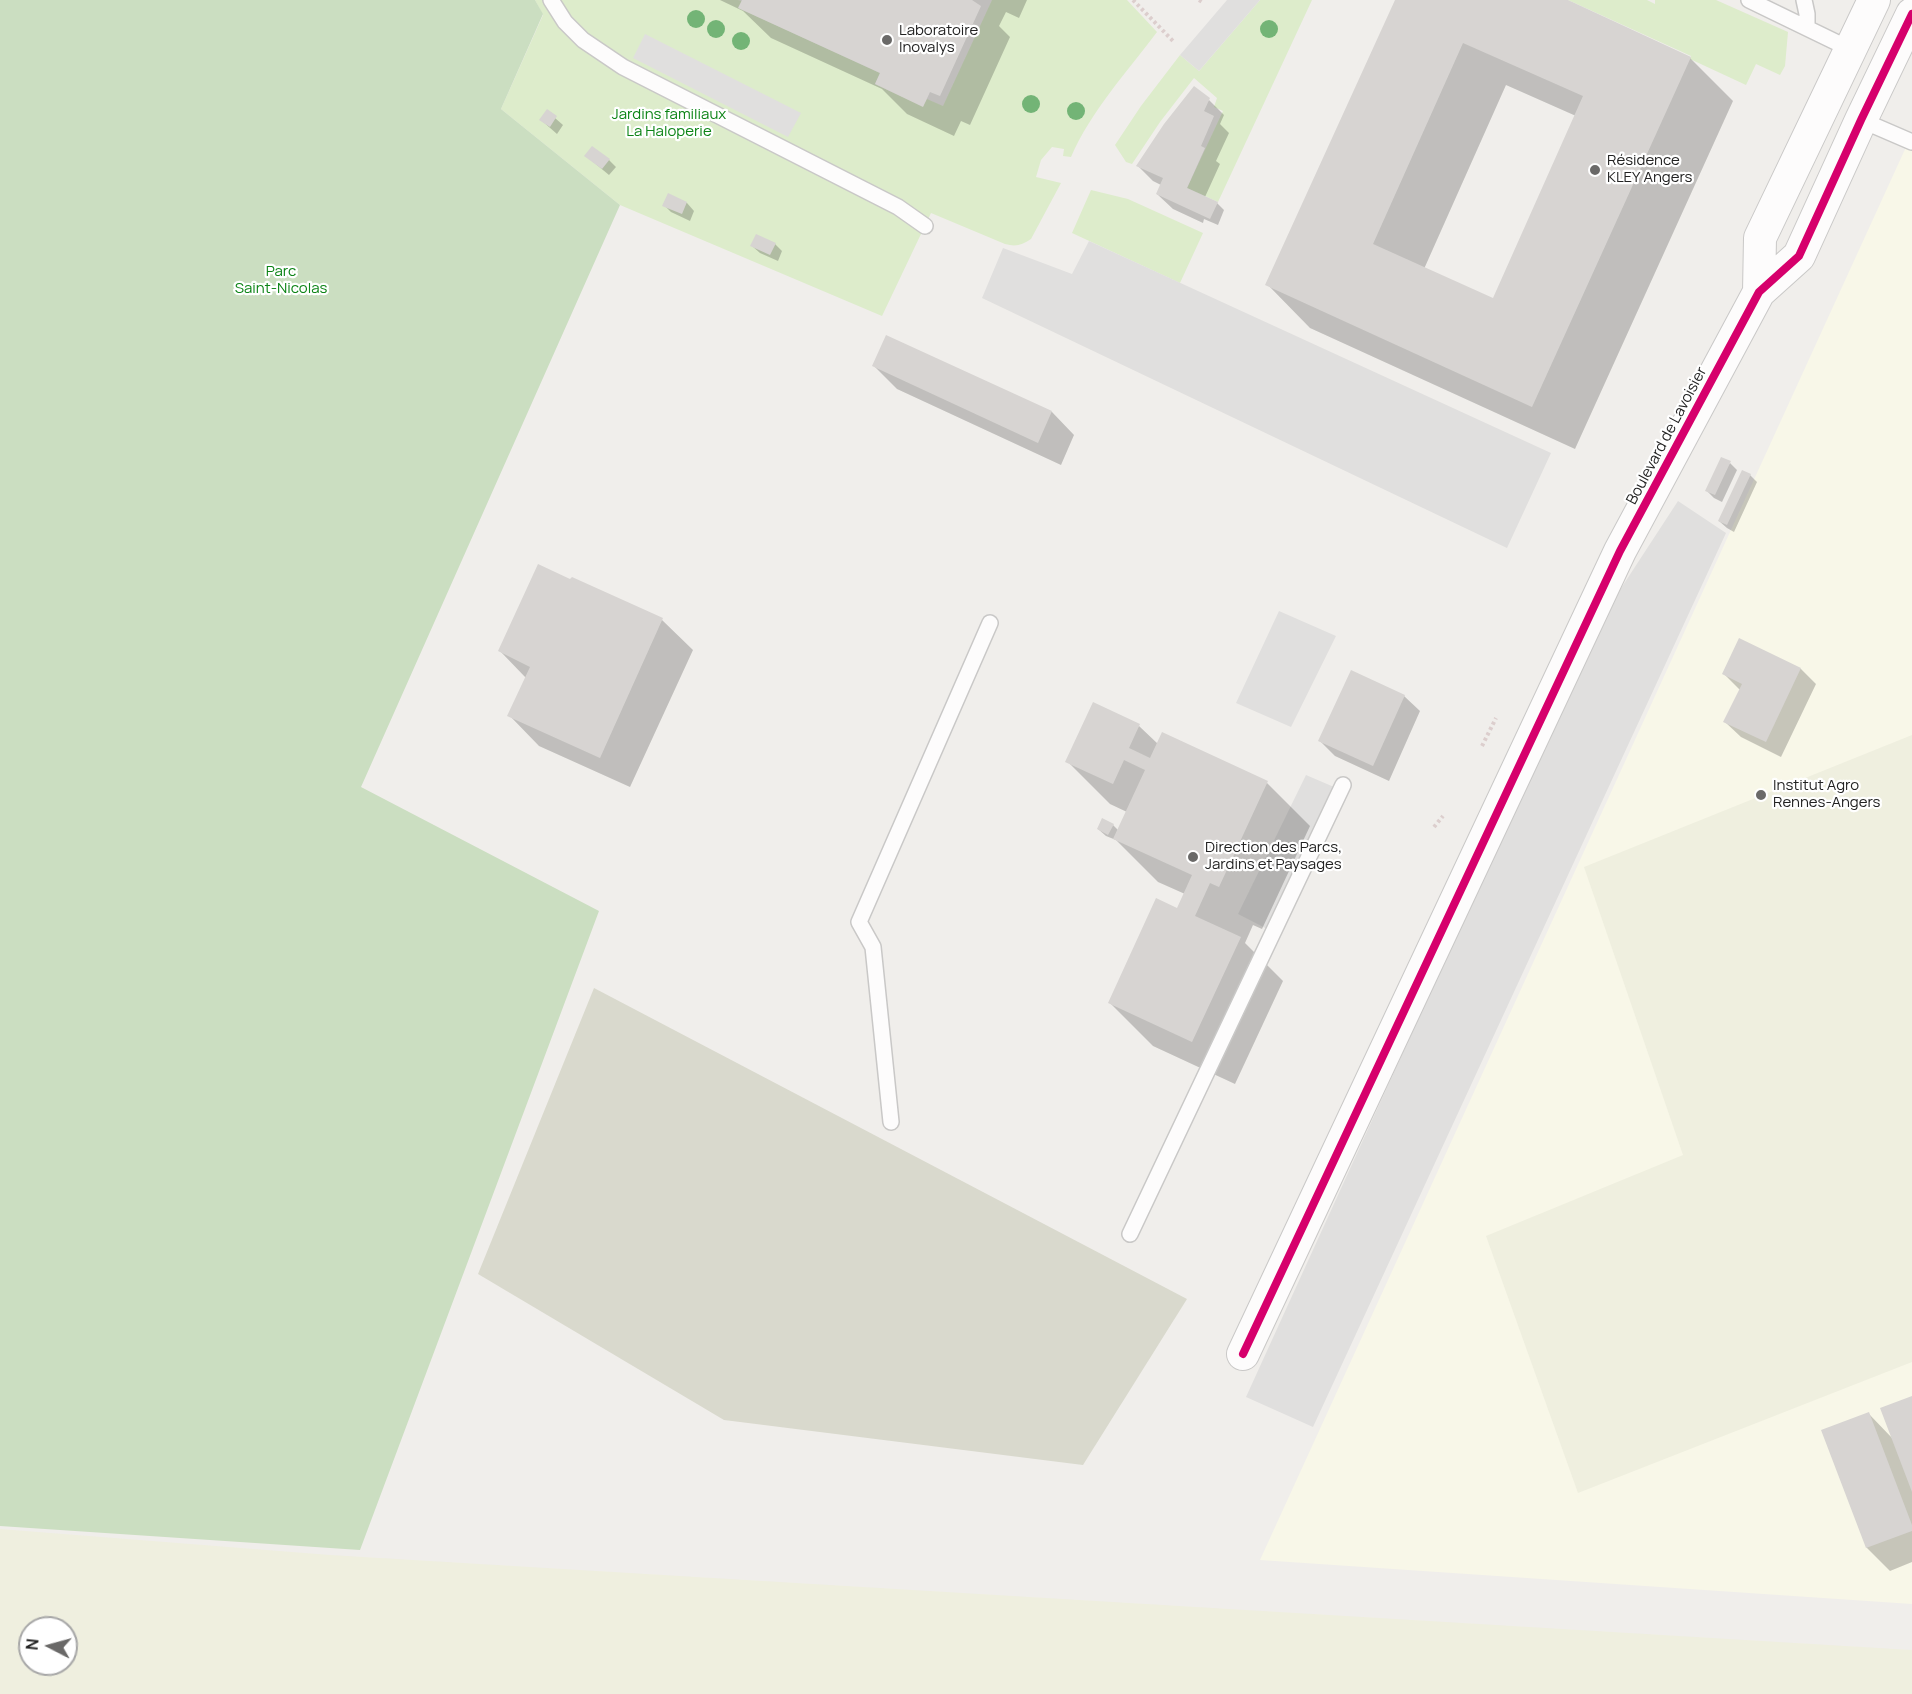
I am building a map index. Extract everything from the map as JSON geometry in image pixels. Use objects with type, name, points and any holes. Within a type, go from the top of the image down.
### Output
[{"type":"street","name":"Boulevard de Lavoisier","points":[[1759,292],[1760,238],[1874,0]]},
{"type":"street","name":"Boulevard de Lavoisier","points":[[1242,1354],[1620,550],[1759,292],[1799,256],[1912,14]]},
{"type":"lane","points":[[551,0],[565,22],[583,40],[623,68],[898,207],[926,226]]},
{"type":"lane","points":[[1749,0],[1850,49]]},
{"type":"lane","points":[[1804,0],[1807,28]]},
{"type":"lane","points":[[1861,120],[1912,142]]},
{"type":"lane","points":[[891,1122],[873,947],[859,922],[990,623]]},
{"type":"lane","points":[[1130,1234],[1343,785]]},
{"type":"path","points":[[1133,0],[1173,41]]},
{"type":"path","points":[[1199,0],[1204,3]]},
{"type":"path","points":[[1482,746],[1496,718]]},
{"type":"path","points":[[1434,827],[1443,816]]},
{"type":"shaded area","points":[[1227,0],[1260,0],[1199,71],[1180,55]]},
{"type":"shaded area","points":[[645,34],[801,113],[788,137],[633,58]]},
{"type":"shaded area","name":"Institut Agro Rennes-Angers","points":[[1912,134],[1912,1604],[1260,1560],[1308,1455]]},
{"type":"shaded area","points":[[1089,241],[1551,453],[1507,548],[982,298],[1003,248],[1072,274]]},
{"type":"shaded area","points":[[1678,501],[1726,533],[1313,1427],[1246,1397],[1599,622]]},
{"type":"shaded area","points":[[1279,611],[1336,636],[1291,727],[1236,703]]},
{"type":"shaded area","points":[[1306,775],[1341,790],[1273,932],[1238,914]]},
{"type":"shaded area","points":[[594,988],[1187,1299],[1083,1465],[724,1420],[478,1274]]},
{"type":"green space","name":"Parc Saint-Nicolas","points":[[0,0],[535,0],[543,14],[501,109],[620,205],[361,787],[599,911],[360,1550],[0,1526]]},
{"type":"green space","name":"Jardins familiaux La Haloperie","points":[[535,0],[742,1],[739,8],[880,73],[875,84],[923,106],[927,99],[943,106],[992,0],[1127,0],[1157,32],[1099,108],[1071,157],[1063,156],[1064,149],[1052,147],[1041,160],[1036,177],[1061,183],[1031,239],[1019,245],[1005,244],[931,213],[882,316],[620,205],[501,109],[543,15]]},
{"type":"green space","points":[[1260,0],[1312,0],[1218,202],[1187,188],[1223,111],[1214,107],[1217,98],[1194,78],[1160,122],[1132,164],[1126,162],[1115,145],[1180,55],[1199,71]]},
{"type":"green space","points":[[1568,0],[1647,0],[1655,4],[1655,0],[1716,0],[1788,32],[1785,66],[1780,75],[1756,64],[1746,85],[1690,59],[1691,56]]},
{"type":"green space","points":[[1091,190],[1128,199],[1203,233],[1180,283],[1072,233]]},
{"type":"green space","points":[[1912,735],[1912,1362],[1578,1493],[1486,1236],[1683,1155],[1584,867]]},
{"type":"green space","points":[[0,1529],[330,1555],[1912,1650],[1912,1694],[0,1694]]},
{"type":"building","name":"Laboratoire Inovalys","points":[[742,0],[972,0],[981,6],[940,96],[930,92],[923,107],[875,84],[880,73],[738,8]]},
{"type":"building","name":"Résidence KLEY Angers","points":[[1395,0],[1568,0],[1691,57],[1532,407],[1265,285]],"holes":[[[1463,43],[1583,96],[1493,298],[1373,244]]]},
{"type":"building","points":[[1194,86],[1210,98],[1204,111],[1214,116],[1201,146],[1205,148],[1187,188],[1218,202],[1210,219],[1156,194],[1163,178],[1136,166],[1164,124]]},
{"type":"building","points":[[547,109],[557,116],[550,127],[539,120]]},
{"type":"building","points":[[592,146],[610,159],[602,169],[584,156]]},
{"type":"building","points":[[668,193],[687,202],[682,214],[662,206]]},
{"type":"building","points":[[756,234],[776,243],[770,255],[750,246]]},
{"type":"building","points":[[886,335],[1052,411],[1038,443],[872,366]]},
{"type":"building","points":[[1721,457],[1731,461],[1715,495],[1705,491]]},
{"type":"building","points":[[1742,470],[1751,474],[1727,525],[1718,521]]},
{"type":"building","points":[[538,564],[663,618],[600,758],[507,716],[530,667],[498,651]]},
{"type":"building","points":[[1739,638],[1801,668],[1766,742],[1723,722],[1742,684],[1722,674]]},
{"type":"building","points":[[1351,670],[1405,695],[1373,766],[1318,741]]},
{"type":"building","name":"Direction des Parcs, Jardins et Paysages","points":[[1093,702],[1140,724],[1129,748],[1150,758],[1162,732],[1268,781],[1219,887],[1210,883],[1195,916],[1241,937],[1192,1042],[1108,1003],[1156,898],[1177,908],[1192,875],[1113,839],[1145,770],[1124,760],[1113,784],[1065,762]]},
{"type":"building","points":[[1102,818],[1114,824],[1108,835],[1097,829]]},
{"type":"building","points":[[1912,1396],[1912,1492],[1880,1408]]},
{"type":"building","points":[[1869,1412],[1912,1525],[1912,1531],[1866,1548],[1821,1430]]},
{"type":"cycle path","points":[[1243,1354],[1620,551],[1759,292],[1799,256],[1912,14]]},
{"type":"place","name":"Laboratoire Inovalys","points":[[887,40]]},
{"type":"place","name":"Résidence KLEY Angers","points":[[1595,170]]},
{"type":"place","name":"Institut Agro Rennes-Angers","points":[[1761,795]]},
{"type":"place","name":"Direction des Parcs, Jardins et Paysages","points":[[1193,857]]}]
